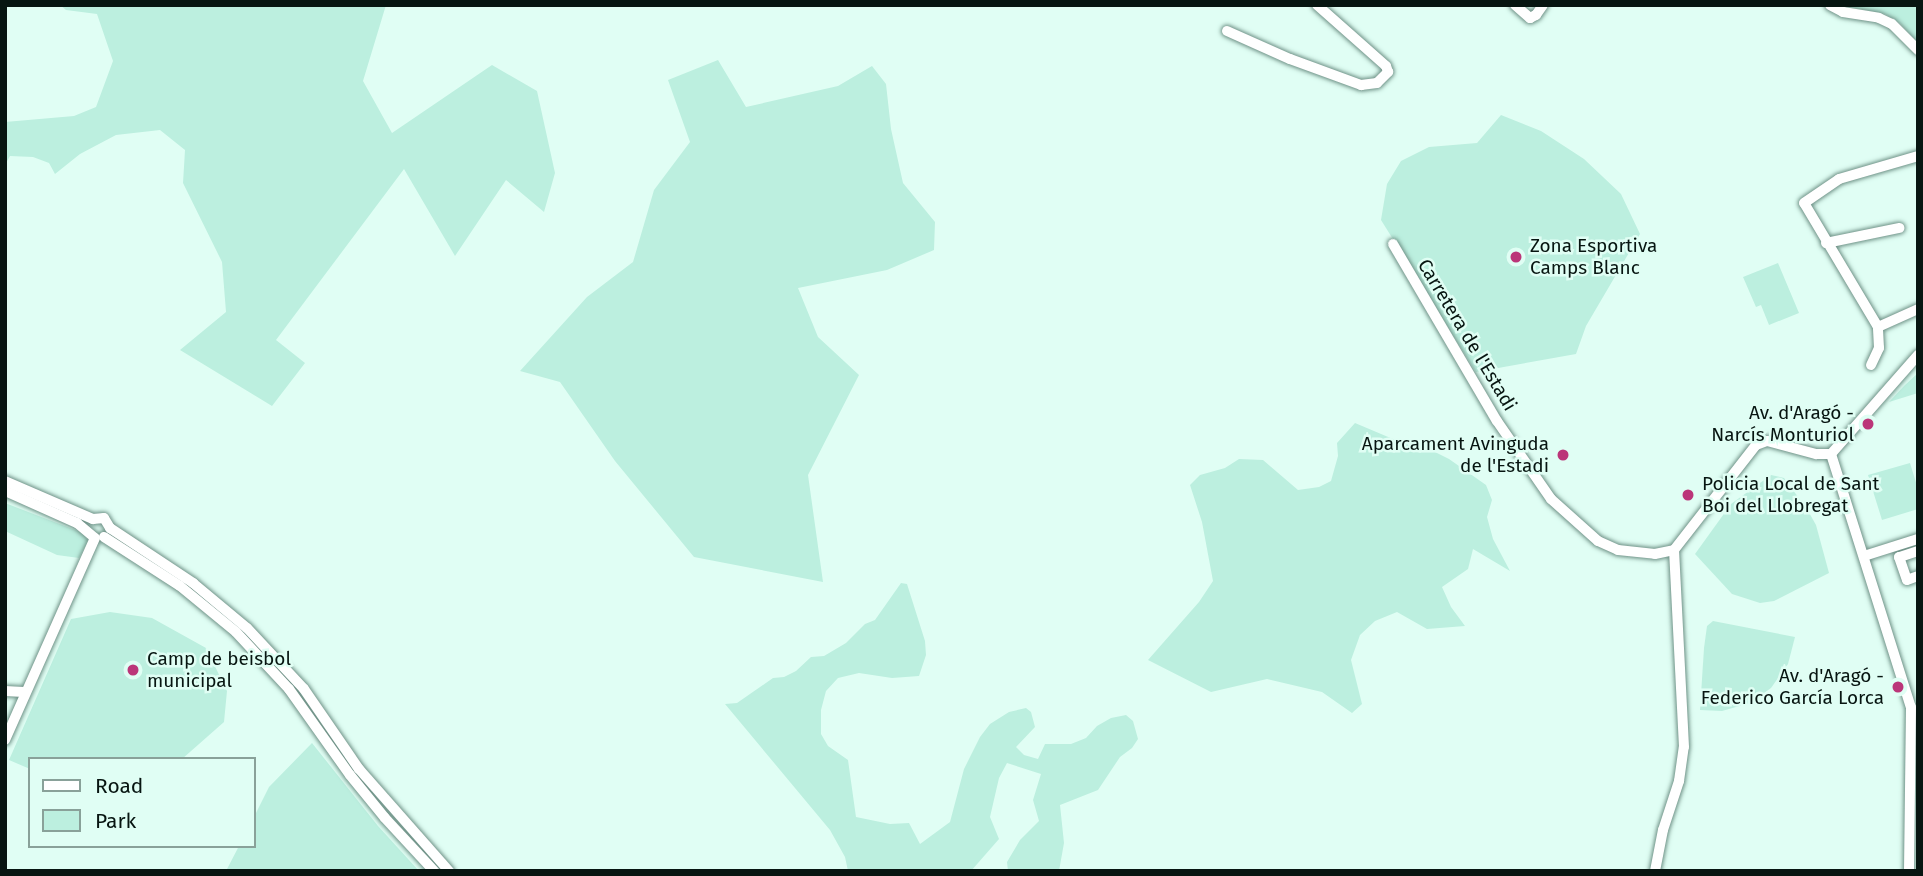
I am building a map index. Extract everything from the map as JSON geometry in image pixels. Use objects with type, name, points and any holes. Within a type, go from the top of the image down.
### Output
[{"type":"street","points":[[1227,31],[1290,60],[1361,85],[1377,83],[1388,72],[1378,57],[1317,5]]},
{"type":"street","points":[[1515,5],[1533,17],[1543,5]]},
{"type":"street","points":[[1830,5],[1843,12],[1879,18],[1892,24],[1918,50]]},
{"type":"street","points":[[1871,365],[1879,348],[1878,327],[1804,203],[1839,179],[1918,156]]},
{"type":"street","points":[[1826,243],[1899,228]]},
{"type":"street","name":"Carretera de l'Estadi","points":[[1392,244],[1497,421],[1551,499],[1598,541],[1618,550],[1655,554],[1674,550]]},
{"type":"street","points":[[1878,327],[1918,309]]},
{"type":"street","points":[[1655,871],[1663,830],[1679,781],[1684,747],[1674,550],[1756,445],[1767,440],[1816,454],[1831,454],[1918,355]]},
{"type":"street","points":[[1831,454],[1915,721],[1909,871]]},
{"type":"street","points":[[5,481],[93,519],[104,518],[24,692],[5,740]]},
{"type":"street","points":[[5,491],[99,533],[180,586],[236,632],[289,689],[355,772],[385,818],[434,871]]},
{"type":"street","points":[[93,519],[99,533]]},
{"type":"street","points":[[1864,556],[1918,540]]},
{"type":"street","points":[[1918,551],[1899,557],[1907,580],[1918,576]]},
{"type":"street","points":[[5,691],[24,692]]},
{"type":"street","points":[[355,772],[449,871]]},
{"type":"green space","points":[[60,5],[386,5],[363,81],[392,133],[492,65],[537,91],[555,173],[544,212],[506,180],[455,256],[404,169],[276,340],[305,363],[272,406],[180,350],[226,312],[222,262],[183,183],[185,150],[160,130],[116,135],[80,154],[55,174],[49,163],[33,157],[10,156],[5,165],[5,122],[74,116],[96,107],[113,61],[97,14],[66,10]]},
{"type":"green space","points":[[1841,5],[1918,5],[1918,43],[1900,23],[1885,14]]},
{"type":"green space","points":[[718,60],[746,107],[838,86],[872,66],[886,84],[891,129],[903,183],[935,222],[934,250],[887,270],[798,288],[818,337],[859,375],[808,475],[823,582],[694,557],[615,461],[560,382],[520,371],[587,297],[633,262],[654,190],[690,142],[668,80]]},
{"type":"green space","name":"Zona Esportiva Camps Blanc","points":[[1501,115],[1541,131],[1584,159],[1621,194],[1640,234],[1586,326],[1576,354],[1476,372],[1381,220],[1387,184],[1401,161],[1429,147],[1477,143]]},
{"type":"green space","points":[[1778,263],[1799,313],[1769,325],[1761,305],[1756,307],[1743,277]]},
{"type":"green space","points":[[1918,373],[1918,393],[1889,402],[1904,386]]},
{"type":"green space","points":[[1355,423],[1400,442],[1423,446],[1449,459],[1486,485],[1492,500],[1487,517],[1493,539],[1510,571],[1473,549],[1468,569],[1442,587],[1451,607],[1465,626],[1427,629],[1397,612],[1375,621],[1360,635],[1351,660],[1362,704],[1352,713],[1322,692],[1267,679],[1211,692],[1148,660],[1199,602],[1213,581],[1202,522],[1190,485],[1200,475],[1225,468],[1239,459],[1263,460],[1298,490],[1319,487],[1331,481],[1338,456],[1337,443]]},
{"type":"green space","points":[[1910,463],[1918,489],[1918,509],[1882,520],[1868,475]]},
{"type":"green space","points":[[1771,475],[1784,478],[1807,509],[1816,525],[1829,573],[1774,601],[1760,603],[1732,594],[1695,554],[1731,504]]},
{"type":"green space","points":[[5,503],[83,533],[88,541],[79,558],[57,555],[5,531]]},
{"type":"green space","points":[[901,583],[907,584],[925,641],[926,655],[919,676],[892,678],[859,673],[838,678],[826,691],[821,710],[821,734],[828,746],[848,760],[856,817],[890,824],[909,823],[920,844],[950,822],[964,769],[980,737],[990,724],[1009,712],[1026,708],[1031,712],[1035,727],[1016,747],[1024,755],[1038,759],[1045,744],[1071,744],[1086,738],[1097,726],[1111,718],[1126,715],[1133,721],[1138,739],[1132,748],[1120,757],[1098,790],[1060,805],[1064,843],[1059,871],[1008,871],[1007,862],[1020,840],[1039,821],[1033,800],[1041,774],[1007,763],[999,778],[990,817],[999,839],[971,871],[848,871],[845,857],[830,830],[725,704],[737,703],[773,678],[784,677],[796,671],[811,657],[824,656],[846,643],[865,624],[875,620]]},
{"type":"green space","name":"Camp de beisbol municipal","points":[[110,612],[152,618],[206,648],[227,691],[224,722],[184,757],[28,757],[28,768],[9,760],[71,619]]},
{"type":"green space","points":[[1713,621],[1795,637],[1788,664],[1771,688],[1750,703],[1722,711],[1700,710],[1707,626]]},
{"type":"green space","points":[[312,743],[378,826],[419,871],[226,871],[238,848],[256,848],[256,813],[269,787]]},
{"type":"place","name":"Zona Esportiva Camps Blanc","points":[[1516,257]]},
{"type":"place","name":"Av. d'Aragó - Narcís Monturiol","points":[[1868,424]]},
{"type":"place","name":"Aparcament Avinguda de l'Estadi","points":[[1563,455]]},
{"type":"place","name":"Policia Local de Sant Boi del Llobregat","points":[[1688,495]]},
{"type":"place","name":"Camp de beisbol municipal","points":[[133,670]]},
{"type":"place","name":"Av. d'Aragó - Federico García Lorca","points":[[1898,687]]}]
